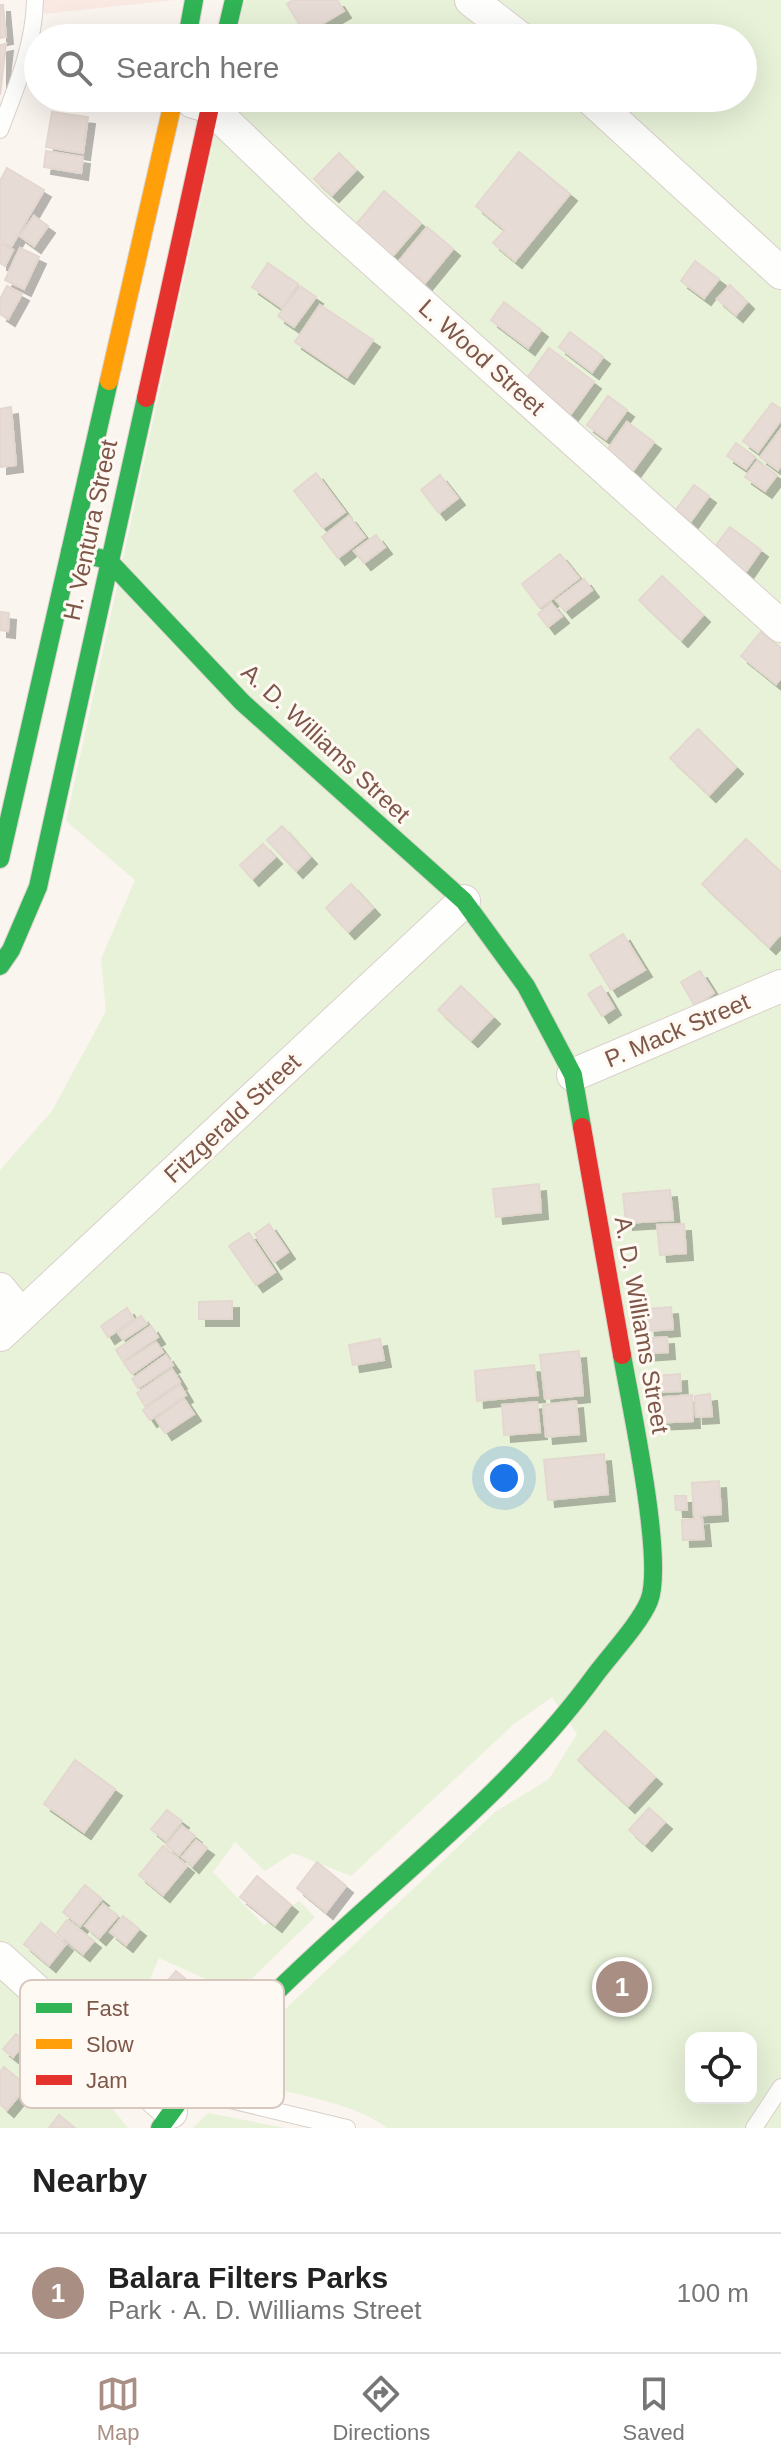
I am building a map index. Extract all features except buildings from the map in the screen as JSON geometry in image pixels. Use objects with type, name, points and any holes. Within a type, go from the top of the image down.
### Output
[{"type":"street","points":[[190,24],[194,0]]},
{"type":"street","points":[[228,24],[234,0]]},
{"type":"street","points":[[471,0],[502,24]]},
{"type":"street","name":"H. Ventura Street","points":[[0,859],[174,112]]},
{"type":"street","name":"H. Ventura Street","points":[[0,966],[11,950],[38,887],[209,112]]},
{"type":"street","name":"L. Wood Street","points":[[220,112],[319,212],[781,626]]},
{"type":"street","points":[[605,112],[781,273]]},
{"type":"street","points":[[70,551],[108,560]]},
{"type":"street","name":"A. D. Williams Street","points":[[108,560],[242,702],[464,901],[526,986],[573,1075],[643,1478],[652,1550],[650,1600],[564,1718],[446,1838],[284,1984]]},
{"type":"street","name":"Fitzgerald Street","points":[[11,1325],[464,901]]},
{"type":"street","name":"P. Mack Street","points":[[573,1075],[781,986]]},
{"type":"street","points":[[0,1289],[11,1325]]},
{"type":"street","points":[[0,1958],[25,1980]]},
{"type":"lane","points":[[32,24],[35,0]]},
{"type":"lane","points":[[0,130],[24,66]]},
{"type":"lane","points":[[754,2128],[781,2087]]},
{"type":"lane","points":[[173,2110],[347,2128]]},
{"type":"shaded area","points":[[43,0],[175,0],[44,14]]},
{"type":"green space","points":[[245,0],[781,0],[781,2128],[387,2128],[372,2118],[330,2102],[284,2091],[284,2010],[495,1812],[549,1779],[577,1734],[552,1697],[514,1724],[351,1876],[293,1853],[265,1871],[235,1842],[213,1872],[264,1925],[299,1901],[315,1917],[250,1980],[208,1980],[159,1958],[149,1980],[20,1980],[20,2108],[112,2108],[128,2128],[0,2128],[0,1170],[52,1111],[106,1011],[101,959],[135,880],[66,821],[220,112],[757,112],[757,24],[239,24]]},
{"type":"green space","points":[[208,2113],[285,2128],[193,2128]]},
{"type":"traffic: fast","points":[[190,24],[194,0]]},
{"type":"traffic: fast","points":[[228,24],[234,0]]},
{"type":"traffic: fast","points":[[0,859],[109,381]]},
{"type":"traffic: fast","points":[[0,966],[11,950],[38,887],[146,398]]},
{"type":"traffic: fast","points":[[70,551],[108,560],[242,702],[464,901],[526,986],[573,1075],[582,1127]]},
{"type":"traffic: fast","points":[[284,1985],[435,1847],[547,1735],[645,1610],[653,1581],[650,1518],[622,1355]]},
{"type":"traffic: fast","points":[[160,2128],[175,2108]]},
{"type":"traffic: slow","points":[[109,381],[171,112]]},
{"type":"traffic: jam","points":[[146,398],[209,112]]},
{"type":"traffic: jam","points":[[582,1127],[622,1355]]},
{"type":"place","name":"Balara Filters Parks","points":[[622,1987]]}]
